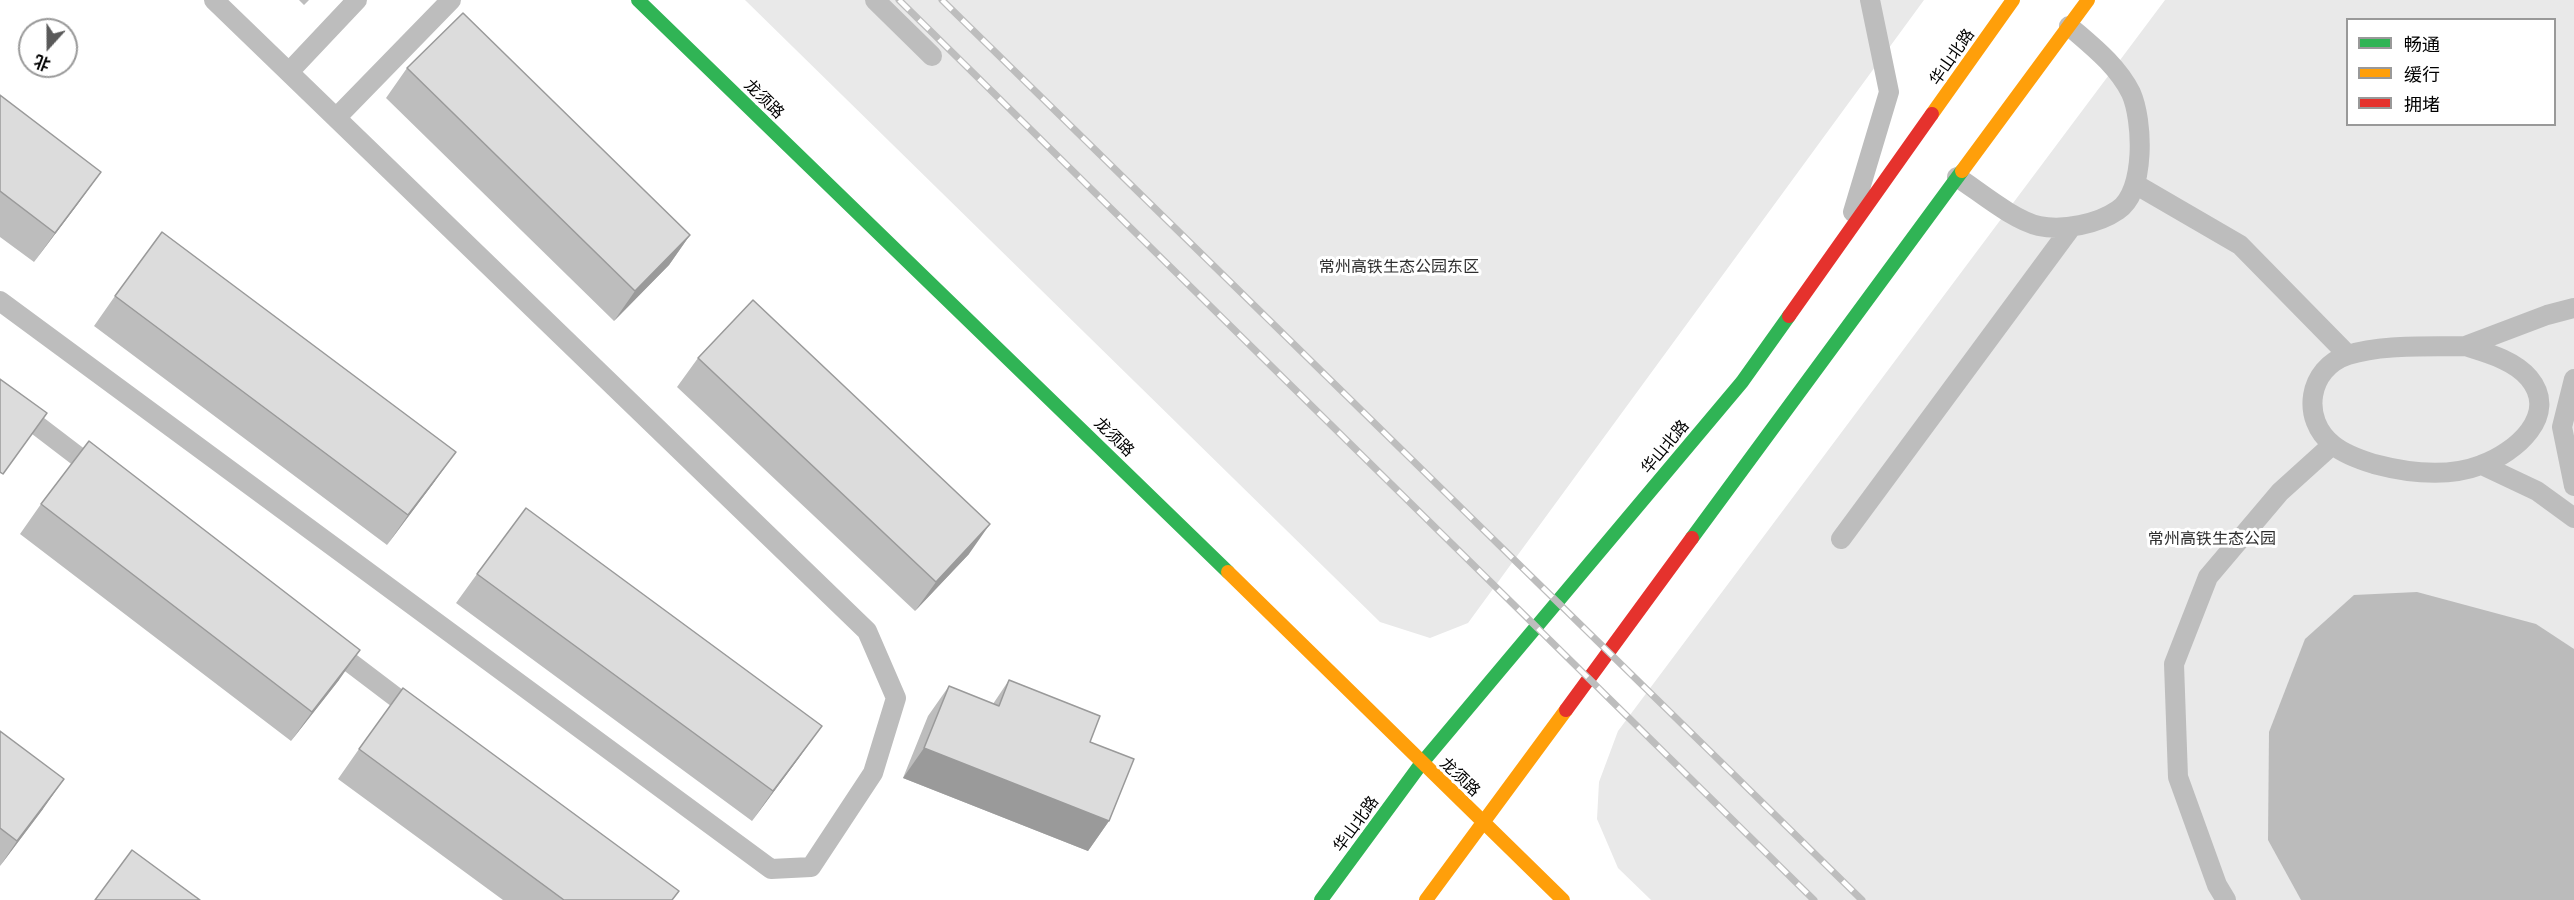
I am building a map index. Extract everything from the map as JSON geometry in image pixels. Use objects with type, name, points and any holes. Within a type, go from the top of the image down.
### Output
[{"type":"main road","name":"龙须路","points":[[638,0],[1237,579],[1421,764],[1563,900]]},
{"type":"main road","name":"华山北路","points":[[1321,900],[1421,764],[1742,382],[2013,0]]},
{"type":"main road","points":[[1426,900],[2088,0]]},
{"type":"lane","points":[[0,301],[771,869],[812,867],[873,773],[897,698],[867,631],[214,0]]},
{"type":"lane","points":[[289,72],[357,0]]},
{"type":"lane","points":[[336,118],[451,0]]},
{"type":"lane","points":[[874,0],[932,56]]},
{"type":"lane","points":[[1846,235],[1888,92],[1870,0]]},
{"type":"lane","points":[[1957,177],[2003,207],[2038,226],[2070,230],[2119,210],[2135,184],[2142,137],[2131,94],[2107,59],[2069,26]]},
{"type":"lane","points":[[2135,184],[2240,245],[2348,355]]},
{"type":"lane","points":[[1841,539],[2070,230]]},
{"type":"lane","points":[[2465,346],[2547,315],[2574,308]]},
{"type":"lane","points":[[2574,366],[2550,398],[2536,425],[2518,443],[2482,465],[2429,473],[2363,461],[2332,445],[2314,419],[2312,389],[2326,365],[2348,355],[2402,347],[2465,346],[2502,358],[2529,378],[2539,380],[2550,398],[2562,426],[2574,486]]},
{"type":"lane","points":[[2529,378],[2540,401],[2536,425]]},
{"type":"lane","points":[[2562,426],[2574,379]]},
{"type":"lane","points":[[0,397],[114,483]]},
{"type":"lane","points":[[2226,900],[2217,885],[2178,777],[2174,664],[2208,577],[2280,492],[2332,445]]},
{"type":"lane","points":[[2482,465],[2537,491],[2574,518]]},
{"type":"lane","points":[[313,634],[436,728]]},
{"type":"green space","name":"常州高铁生态公园东区","points":[[745,0],[1924,0],[1468,623],[1430,638],[1380,622]]},
{"type":"green space","name":"常州高铁生态公园","points":[[2165,0],[2574,0],[2574,900],[1651,900],[1618,868],[1597,819],[1599,782],[1618,731]]},
{"type":"shaded area","points":[[2417,592],[2536,624],[2574,649],[2574,900],[2301,900],[2268,840],[2269,732],[2305,639],[2354,595]]},
{"type":"building","points":[[463,13],[690,235],[635,291],[407,68]]},
{"type":"building","points":[[0,95],[101,172],[55,233],[0,191]]},
{"type":"building","points":[[162,232],[456,452],[408,515],[115,296]]},
{"type":"building","points":[[753,300],[990,524],[936,582],[698,358]]},
{"type":"building","points":[[0,379],[47,413],[3,474],[0,472]]},
{"type":"building","points":[[89,441],[360,650],[312,712],[41,504]]},
{"type":"building","points":[[526,508],[822,726],[773,791],[477,574]]},
{"type":"building","points":[[1009,680],[1100,716],[1090,742],[1134,759],[1109,821],[924,748],[949,686],[999,706]]},
{"type":"building","points":[[403,688],[679,891],[672,900],[564,900],[359,749]]},
{"type":"building","points":[[0,731],[64,779],[17,841],[0,828]]},
{"type":"building","points":[[132,850],[200,900],[95,900]]},
{"type":"railway","points":[[899,0],[1814,900]]},
{"type":"railway","points":[[942,0],[1862,900]]},
{"type":"traffic: fast","points":[[638,0],[1228,572]]},
{"type":"traffic: fast","points":[[1692,538],[1962,171]]},
{"type":"traffic: fast","points":[[1321,900],[1421,764],[1742,382],[1789,316]]},
{"type":"traffic: slow","points":[[1932,114],[2013,0]]},
{"type":"traffic: slow","points":[[1962,171],[2088,0]]},
{"type":"traffic: slow","points":[[1228,572],[1563,900]]},
{"type":"traffic: slow","points":[[1426,900],[1566,710]]},
{"type":"traffic: jam","points":[[1789,316],[1932,114]]},
{"type":"traffic: jam","points":[[1566,710],[1692,538]]}]
